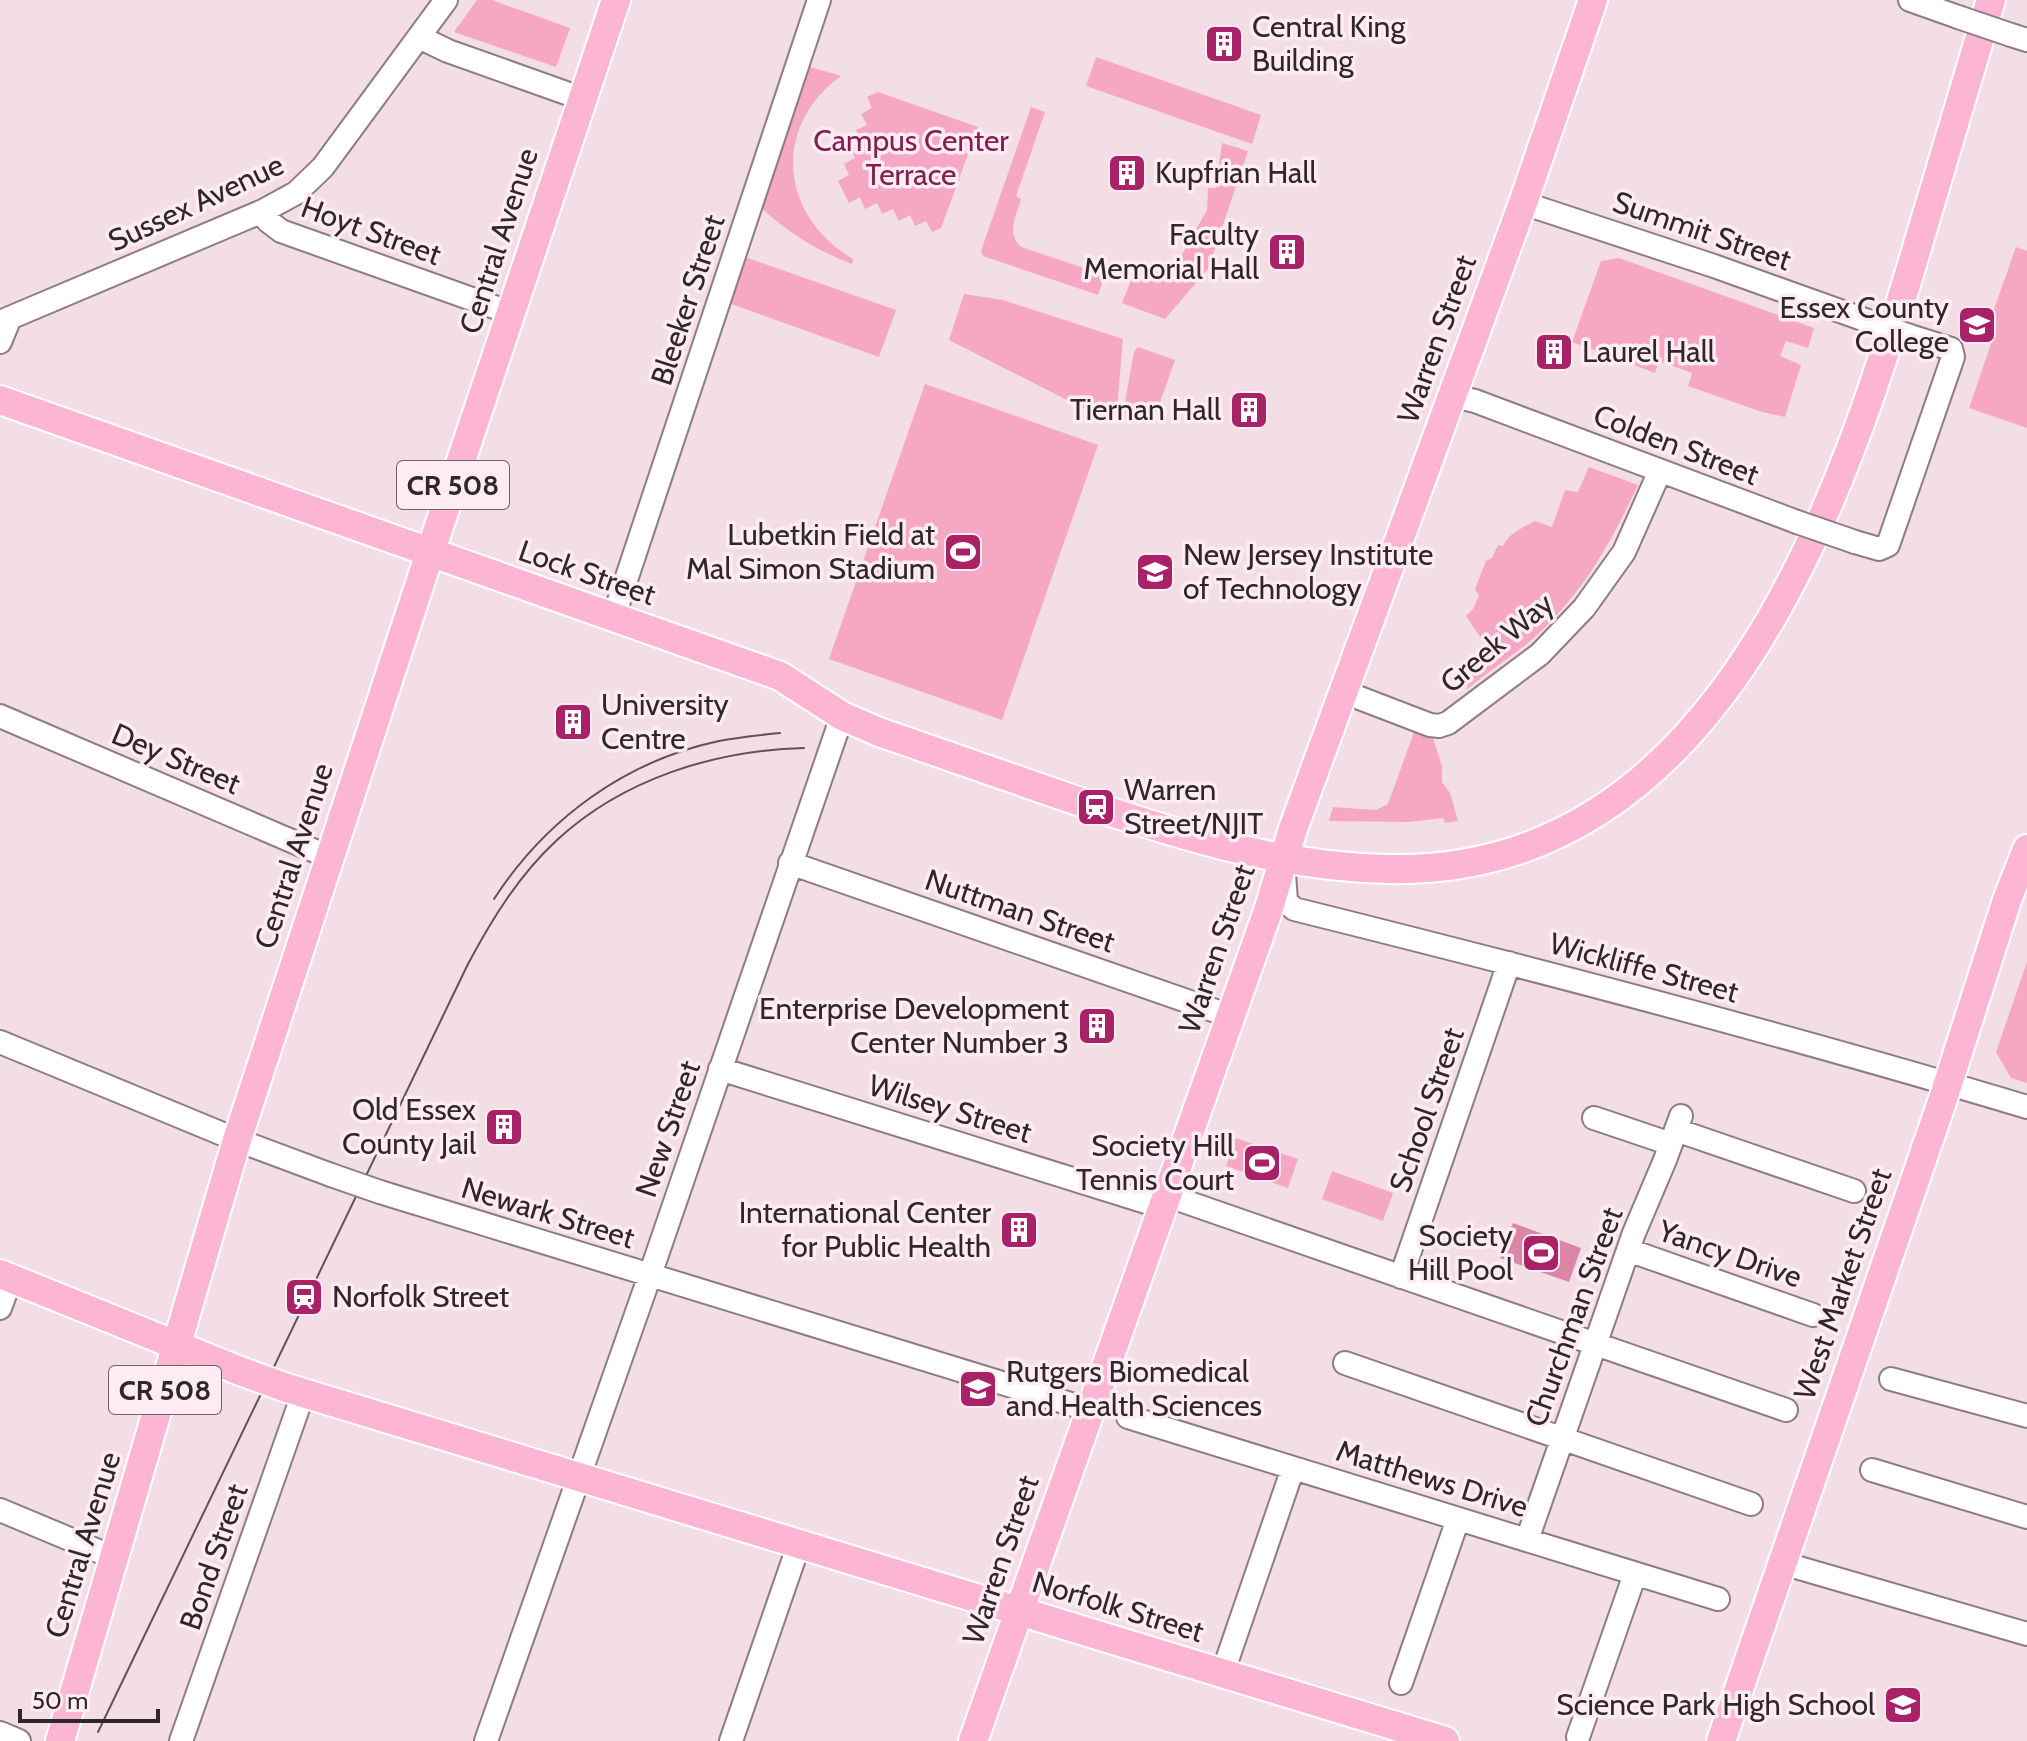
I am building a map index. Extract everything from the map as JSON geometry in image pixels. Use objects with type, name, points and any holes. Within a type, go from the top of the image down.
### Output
[{"type":"main road","name":"Central Avenue","points":[[60,1741],[237,1140],[616,0]]},
{"type":"main road","name":"Warren Street","points":[[973,1741],[1283,860],[1523,203],[1593,0]]},
{"type":"main road","name":"Lock Street","points":[[0,400],[780,676],[842,716],[879,732],[1115,814],[1283,860],[1407,870],[1455,865],[1515,851],[1572,827],[1609,804],[1646,775],[1703,717],[1741,668],[1771,621],[1835,493],[1884,360],[1991,0]]},
{"type":"main road","name":"West Market Street","points":[[1721,1741],[1948,1083],[2011,888],[2027,849]]},
{"type":"main road","name":"Norfolk Street","points":[[5,1276],[295,1391],[1445,1741]]},
{"type":"street","name":"Sussex Avenue","points":[[0,342],[4,321],[263,211],[296,193],[323,167],[446,0]]},
{"type":"street","name":"Bleeker Street","points":[[613,619],[819,0]]},
{"type":"street","points":[[1910,0],[2019,37]]},
{"type":"street","points":[[419,37],[448,51],[583,99]]},
{"type":"street","name":"Summit Street","points":[[1523,203],[1951,349],[1953,357],[1899,515],[1888,545],[1879,549]]},
{"type":"street","name":"Hoyt Street","points":[[263,211],[268,221],[281,231],[511,313]]},
{"type":"street","name":"Colden Street","points":[[1453,396],[1475,401],[1797,522],[1879,549]]},
{"type":"street","name":"Greek Way","points":[[1344,692],[1430,725],[1448,723],[1540,654],[1584,608],[1624,552],[1660,471]]},
{"type":"street","name":"Dey Street","points":[[0,716],[329,857]]},
{"type":"street","name":"New Street","points":[[486,1741],[842,716]]},
{"type":"street","name":"Wickliffe Street","points":[[1283,860],[1286,901],[1294,909],[1890,1065],[2027,1107]]},
{"type":"street","name":"Nuttman Street","points":[[790,863],[1230,1016]]},
{"type":"street","name":"School Street","points":[[1401,1277],[1509,963]]},
{"type":"street","name":"Newark Street","points":[[0,1042],[237,1140],[380,1192],[1090,1410]]},
{"type":"street","name":"Wilsey Street","points":[[720,1069],[1164,1201],[1401,1277],[1786,1410]]},
{"type":"street","points":[[1594,1118],[1676,1130],[1854,1191]]},
{"type":"street","name":"Churchman Street","points":[[1527,1540],[1628,1250],[1676,1130]]},
{"type":"street","name":"Yancy Drive","points":[[1628,1250],[1813,1315]]},
{"type":"street","points":[[0,1308],[5,1276]]},
{"type":"street","points":[[1345,1363],[1751,1504]]},
{"type":"street","points":[[1891,1379],[2027,1416]]},
{"type":"street","name":"Bond Street","points":[[181,1741],[295,1391]]},
{"type":"street","name":"Matthews Drive","points":[[1128,1417],[1718,1599]]},
{"type":"street","points":[[1222,1675],[1293,1468]]},
{"type":"street","points":[[1872,1470],[2027,1517]]},
{"type":"street","points":[[0,1510],[115,1558]]},
{"type":"street","points":[[1401,1683],[1458,1519]]},
{"type":"street","points":[[731,1741],[799,1544]]},
{"type":"street","points":[[1782,1563],[2027,1634]]},
{"type":"street","points":[[1578,1737],[1635,1574]]},
{"type":"street","points":[[0,1733],[19,1741]]},
{"type":"green space","points":[[477,0],[492,0],[570,28],[556,67],[454,32]]},
{"type":"green space","points":[[1096,57],[1261,115],[1252,144],[1086,86]]},
{"type":"green space","points":[[807,66],[841,76],[818,97],[803,120],[795,145],[793,170],[799,196],[810,219],[829,241],[853,259],[852,264],[802,239],[758,205]]},
{"type":"green space","name":"Campus Center Terrace","points":[[878,92],[978,127],[941,228],[932,232],[926,221],[915,226],[910,215],[899,221],[893,209],[882,214],[877,203],[865,209],[860,197],[849,203],[838,181],[849,175],[844,164],[855,158],[850,147],[861,141],[856,130],[867,125],[861,114],[872,108],[867,97]]},
{"type":"green space","points":[[1031,107],[1045,112],[1016,196],[1021,199],[1013,230],[1016,242],[1021,247],[1105,275],[1098,295],[983,256],[981,251]]},
{"type":"green space","points":[[1222,143],[1248,151],[1208,269],[1165,319],[1122,303],[1137,265],[1170,276],[1207,210],[1208,188],[1216,188]]},
{"type":"green space","points":[[2016,247],[2027,251],[2027,428],[1969,408],[1992,341],[1984,338]]},
{"type":"green space","points":[[742,256],[896,310],[879,357],[726,302]]},
{"type":"green space","points":[[1619,258],[1814,328],[1808,348],[1786,341],[1780,356],[1801,365],[1785,417],[1688,386],[1692,373],[1659,361],[1655,373],[1572,342],[1601,261]]},
{"type":"green space","points":[[964,294],[1003,300],[1123,339],[1116,420],[1110,422],[949,340]]},
{"type":"green space","points":[[1138,347],[1175,360],[1158,408],[1122,419],[1134,352]]},
{"type":"green space","name":"Lubetkin Field at Mal Simon Stadium","points":[[925,384],[1098,445],[1002,720],[829,659]]},
{"type":"green space","points":[[1589,467],[1638,485],[1617,528],[1582,584],[1553,619],[1527,644],[1466,690],[1477,660],[1489,650],[1466,616],[1479,596],[1475,589],[1486,561],[1492,558],[1498,545],[1503,546],[1512,534],[1535,521],[1552,527],[1565,490],[1578,492]]},
{"type":"green space","points":[[1414,732],[1433,737],[1442,767],[1442,782],[1450,793],[1458,821],[1445,823],[1443,818],[1408,822],[1329,821],[1333,807],[1376,810],[1388,804]]},
{"type":"green space","points":[[2027,962],[2027,1083],[2011,1078],[1996,1052]]},
{"type":"green space","name":"Society Hill Tennis Court","points":[[1236,1138],[1298,1159],[1288,1188],[1226,1166]]},
{"type":"green space","name":"Society Hill Tennis Court","points":[[1332,1171],[1393,1193],[1383,1221],[1322,1199]]},
{"type":"shaded area","name":"Society Hill Pool","points":[[1513,1223],[1581,1248],[1569,1282],[1500,1258]]},
{"type":"tram line","points":[[494,899],[538,843],[563,819],[620,779],[684,750],[780,733]]},
{"type":"tram line","points":[[98,1732],[468,964],[507,898],[557,840],[611,800],[672,772],[704,762],[771,750],[804,748]]},
{"type":"place","name":"Central King Building","points":[[1224,44]]},
{"type":"place","name":"Kupfrian Hall","points":[[1127,173]]},
{"type":"place","name":"Faculty Memorial Hall","points":[[1287,252]]},
{"type":"place","name":"Essex County College","points":[[1977,325]]},
{"type":"place","name":"Laurel Hall","points":[[1554,352]]},
{"type":"place","name":"Tiernan Hall","points":[[1249,410]]},
{"type":"place","name":"Lubetkin Field at Mal Simon Stadium","points":[[963,552]]},
{"type":"place","name":"New Jersey Institute of Technology","points":[[1155,572]]},
{"type":"place","name":"University Centre","points":[[573,722]]},
{"type":"place","name":"Warren Street/NJIT","points":[[1096,807]]},
{"type":"place","name":"Enterprise Development Center Number 3","points":[[1097,1026]]},
{"type":"place","name":"Old Essex County Jail","points":[[504,1127]]},
{"type":"place","name":"Society Hill Tennis Court","points":[[1262,1163]]},
{"type":"place","name":"International Center for Public Health","points":[[1019,1230]]},
{"type":"place","name":"Society Hill Pool","points":[[1541,1253]]},
{"type":"place","name":"Norfolk Street","points":[[304,1297]]},
{"type":"place","name":"Rutgers Biomedical and Health Sciences","points":[[978,1389]]},
{"type":"place","name":"Science Park High School","points":[[1903,1705]]}]
